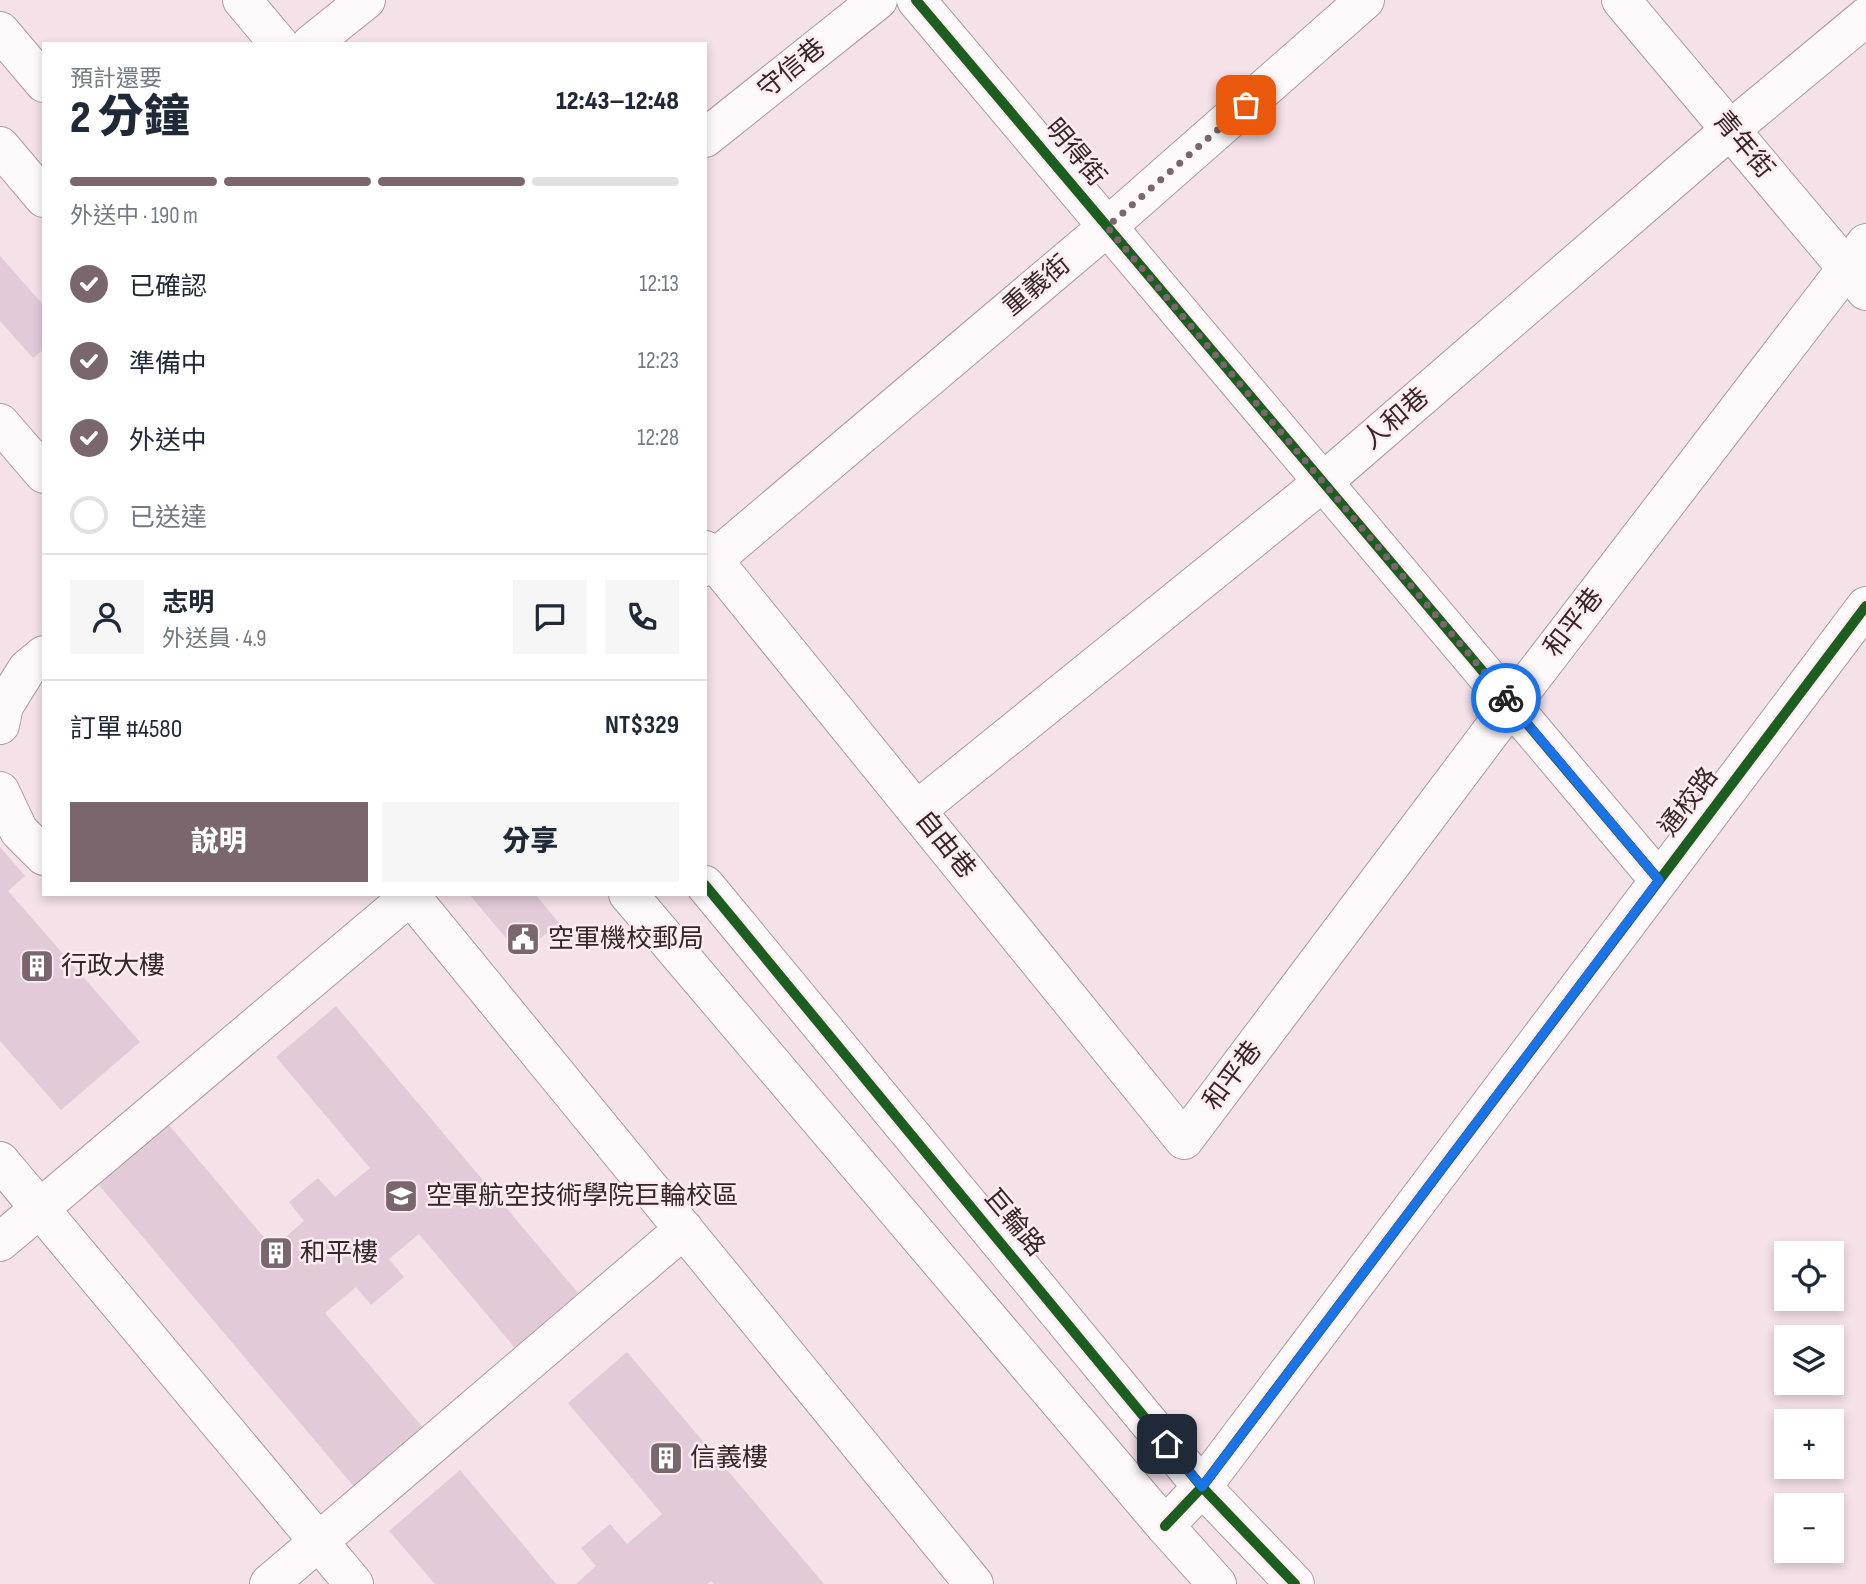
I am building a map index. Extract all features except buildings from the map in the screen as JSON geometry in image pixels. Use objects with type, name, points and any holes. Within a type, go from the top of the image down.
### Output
[{"type":"street","points":[[242,0],[277,42]]},
{"type":"street","points":[[314,42],[366,0]]},
{"type":"street","name":"守信巷","points":[[707,136],[878,0]]},
{"type":"street","name":"明得街","points":[[916,0],[1659,880]]},
{"type":"street","name":"重義街","points":[[708,559],[1107,227],[1365,0]]},
{"type":"street","name":"青年街","points":[[1621,0],[1730,130],[1860,267]]},
{"type":"street","name":"人和巷","points":[[917,810],[1323,482],[1866,16]]},
{"type":"street","points":[[0,31],[42,81]]},
{"type":"street","points":[[0,146],[42,196]]},
{"type":"street","name":"和平巷","points":[[1184,1140],[1511,705],[1860,267]]},
{"type":"street","points":[[4,437],[42,472]]},
{"type":"street","name":"自由巷","points":[[708,559],[917,810],[1184,1140]]},
{"type":"street","name":"通校路","points":[[1165,1526],[1202,1487],[1866,606]]},
{"type":"street","points":[[0,725],[4,706],[27,669],[42,657]]},
{"type":"street","points":[[0,791],[19,831],[42,854]]},
{"type":"street","name":"巨輪路","points":[[707,887],[1202,1487],[1295,1584]]},
{"type":"street","points":[[0,1242],[409,896]]},
{"type":"street","points":[[411,896],[974,1584]]},
{"type":"street","points":[[630,896],[1217,1584]]},
{"type":"street","points":[[0,1161],[354,1584]]},
{"type":"street","points":[[270,1584],[684,1229]]},
{"type":"cycle path","points":[[916,0],[1659,880]]},
{"type":"cycle path","points":[[1165,1526],[1202,1487],[1866,606]]},
{"type":"cycle path","points":[[707,887],[1202,1487],[1295,1584]]},
{"type":"way so far","points":[[1246,105],[1107,227],[1506,698]]},
{"type":"place","name":"空軍機校郵局","points":[[523,939]]},
{"type":"place","name":"行政大樓","points":[[37,966]]},
{"type":"place","name":"空軍航空技術學院巨輪校區","points":[[401,1196]]},
{"type":"place","name":"和平樓","points":[[276,1253]]},
{"type":"place","name":"信義樓","points":[[666,1458]]},
{"type":"route","points":[[1167,1444],[1202,1487],[1659,880],[1506,698]]}]
